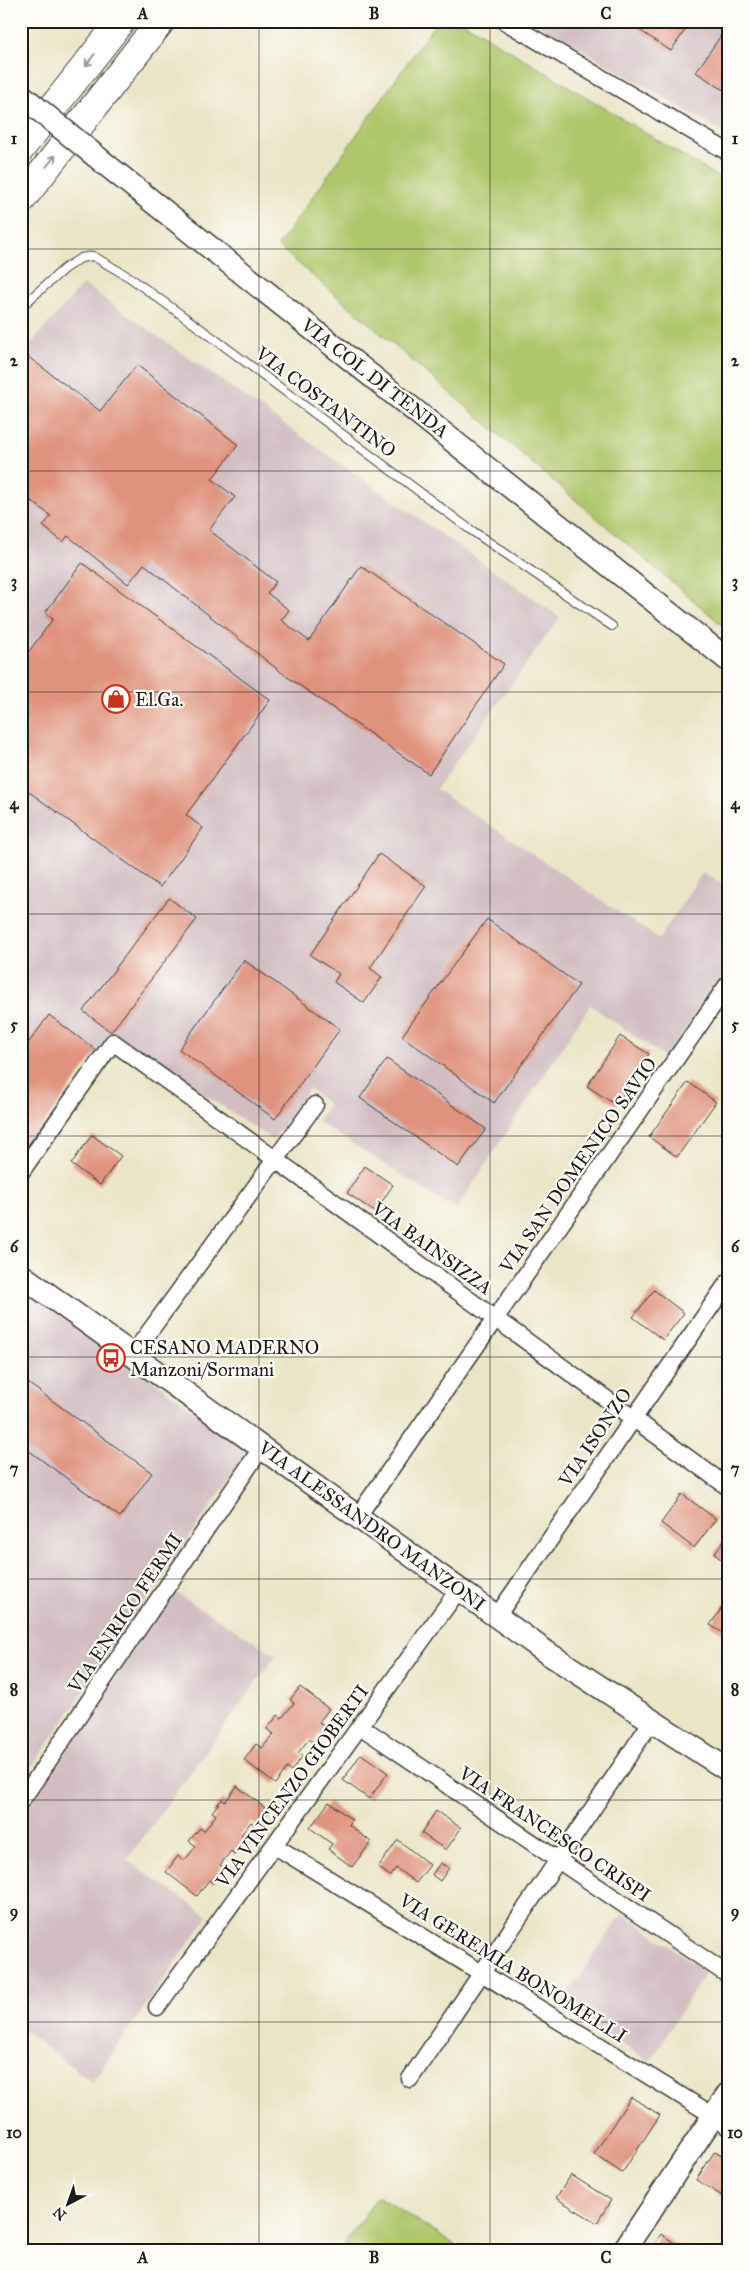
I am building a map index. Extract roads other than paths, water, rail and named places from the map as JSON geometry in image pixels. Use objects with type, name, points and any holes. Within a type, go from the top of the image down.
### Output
[{"type":"highway","points":[[21,148],[121,21]]},
{"type":"highway","points":[[21,200],[161,21]]},
{"type":"street","points":[[504,21],[728,152]]},
{"type":"street","name":"VIA COL DI TENDA","points":[[21,95],[728,660]]},
{"type":"street","name":"VIA SAN DOMENICO SAVIO","points":[[358,1516],[728,984]]},
{"type":"street","name":"VIA BAINSIZZA","points":[[21,1172],[113,1042],[728,1487]]},
{"type":"street","points":[[133,1354],[315,1105]]},
{"type":"street","name":"VIA ALESSANDRO MANZONI","points":[[21,1275],[546,1652],[652,1721],[726,1765]]},
{"type":"street","name":"VIA ISONZO","points":[[497,1616],[632,1418],[728,1282]]},
{"type":"street","name":"VIA ENRICO FERMI","points":[[21,1801],[262,1447]]},
{"type":"street","name":"VIA VINCENZO GIOBERTI","points":[[157,2007],[460,1589]]},
{"type":"street","points":[[410,2079],[652,1721]]},
{"type":"street","name":"VIA FRANCESCO CRISPI","points":[[360,1726],[728,1975]]},
{"type":"street","name":"VIA GEREMIA BONOMELLI","points":[[275,1846],[721,2122]]},
{"type":"street","points":[[624,2250],[721,2122],[728,2094]]},
{"type":"lane","name":"VIA COSTANTINO","points":[[21,307],[65,268],[80,258],[93,256],[162,301],[468,528],[612,626]]},
{"type":"place","name":"El.Ga.","points":[[116,699]]},
{"type":"place","name":"CESANO MADERNO Manzoni/Sormani","points":[[111,1358]]}]
